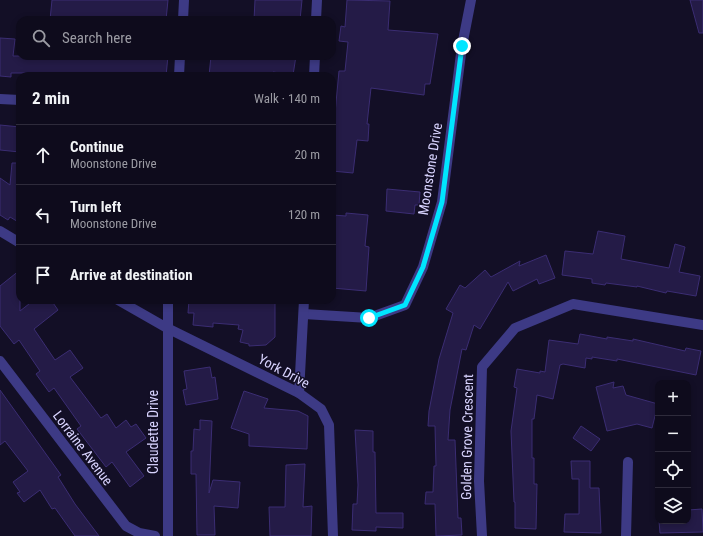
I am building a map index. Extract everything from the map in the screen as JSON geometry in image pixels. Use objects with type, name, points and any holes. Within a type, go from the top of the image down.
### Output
[{"type":"street","points":[[183,16],[184,0]]},
{"type":"street","points":[[316,16],[317,0]]},
{"type":"street","name":"Moonstone Drive","points":[[304,314],[369,318],[405,305],[423,267],[442,202],[462,46],[471,0]]},
{"type":"street","points":[[179,72],[180,60]]},
{"type":"street","points":[[314,72],[315,60]]},
{"type":"street","points":[[0,99],[16,100]]},
{"type":"street","points":[[0,231],[16,241]]},
{"type":"street","name":"York Drive","points":[[125,304],[167,328],[299,393],[321,409],[329,425],[333,536]]},
{"type":"street","name":"Claudette Drive","points":[[168,304],[168,536]]},
{"type":"street","points":[[299,393],[304,304]]},
{"type":"street","name":"Golden Grove Crescent","points":[[482,536],[479,481],[482,367],[515,328],[573,304],[703,325]]},
{"type":"street","name":"Lorraine Avenue","points":[[0,361],[126,526],[138,533],[155,536]]},
{"type":"street","points":[[626,536],[628,462]]},
{"type":"building","points":[[52,0],[168,0],[166,16],[50,16]]},
{"type":"building","points":[[255,0],[302,0],[300,16],[254,16]]},
{"type":"building","points":[[347,0],[390,1],[388,30],[438,34],[430,84],[425,84],[424,95],[371,88],[367,124],[369,124],[368,141],[357,140],[353,173],[336,171],[336,103],[339,71],[345,71],[348,42],[339,41],[341,26],[345,27]]},
{"type":"building","points":[[690,0],[703,0],[703,33],[699,33]]},
{"type":"building","points":[[0,38],[15,39],[13,56],[16,56],[16,60],[168,60],[166,72],[16,72],[11,73],[11,77],[0,76]]},
{"type":"building","points":[[211,60],[295,60],[293,72],[209,72]]},
{"type":"building","points":[[0,125],[16,127],[16,152],[0,150]]},
{"type":"building","points":[[12,163],[16,163],[16,221],[10,217],[8,220],[0,215],[0,178],[10,185]]},
{"type":"building","points":[[387,189],[420,192],[419,205],[415,205],[414,214],[386,211]]},
{"type":"building","points":[[346,213],[368,215],[365,246],[369,247],[366,291],[336,288],[336,215],[346,216]]},
{"type":"building","points":[[598,231],[625,236],[621,259],[669,268],[675,244],[685,247],[679,272],[700,276],[696,296],[667,291],[666,293],[637,286],[592,283],[592,279],[562,275],[565,251],[593,254]]},
{"type":"building","points":[[546,255],[555,278],[539,284],[537,279],[513,291],[508,282],[480,329],[474,325],[466,350],[462,349],[450,410],[448,440],[455,440],[458,518],[461,518],[462,535],[436,536],[435,504],[425,504],[426,492],[433,492],[434,466],[436,466],[435,426],[428,426],[429,411],[439,359],[453,313],[446,309],[460,285],[465,288],[485,270],[491,277],[520,261],[519,266]]},
{"type":"building","points":[[16,273],[16,304],[20,304],[20,311],[29,304],[54,304],[58,310],[34,329],[55,360],[70,350],[83,368],[70,377],[101,418],[107,414],[116,428],[126,420],[131,427],[136,424],[146,438],[126,452],[144,476],[130,487],[112,462],[106,467],[77,429],[81,426],[54,388],[49,392],[36,374],[40,371],[19,340],[14,344],[0,326],[0,286]]},
{"type":"building","points":[[189,304],[275,304],[275,337],[266,345],[249,346],[249,344],[240,342],[243,330],[238,329],[239,325],[213,323],[213,327],[193,325],[194,313],[188,313]]},
{"type":"building","points":[[580,334],[607,339],[607,337],[633,341],[633,339],[685,351],[686,348],[701,351],[696,375],[617,359],[617,361],[592,357],[592,359],[586,358],[585,368],[563,364],[560,365],[553,399],[537,395],[534,419],[532,419],[534,484],[537,484],[536,529],[515,528],[511,431],[517,388],[514,387],[517,369],[540,373],[540,371],[545,372],[549,340],[578,344]]},
{"type":"building","points":[[210,367],[212,378],[215,377],[218,399],[186,405],[183,390],[187,389],[184,371]]},
{"type":"building","points":[[614,382],[613,388],[623,386],[626,395],[655,403],[655,416],[652,428],[637,424],[607,431],[596,387]]},
{"type":"building","points":[[0,390],[61,475],[58,477],[75,504],[99,536],[75,536],[55,508],[52,509],[40,490],[24,502],[17,493],[20,492],[13,482],[28,471],[5,441],[0,445]]},
{"type":"building","points":[[244,391],[268,399],[264,408],[298,411],[308,416],[307,449],[249,446],[249,434],[231,428]]},
{"type":"building","points":[[200,420],[212,421],[209,493],[213,480],[240,482],[238,508],[214,506],[215,535],[197,535],[196,474],[191,474],[191,451],[193,451],[194,429],[200,430]]},
{"type":"building","points":[[581,426],[600,439],[591,451],[573,438]]},
{"type":"building","points":[[355,430],[373,431],[373,452],[375,452],[376,513],[403,513],[403,528],[376,527],[376,531],[352,530],[353,504],[357,504],[358,485]]},
{"type":"building","points":[[571,461],[590,461],[590,488],[599,488],[601,533],[564,532],[565,514],[579,514],[579,479],[572,479]]},
{"type":"building","points":[[305,464],[303,507],[312,506],[311,536],[270,536],[269,507],[285,507],[286,465]]},
{"type":"building","points":[[702,509],[703,532],[660,533],[659,524],[691,524],[691,510]]},
{"type":"route","points":[[369,318],[405,305],[423,267],[442,202],[462,46]]}]
